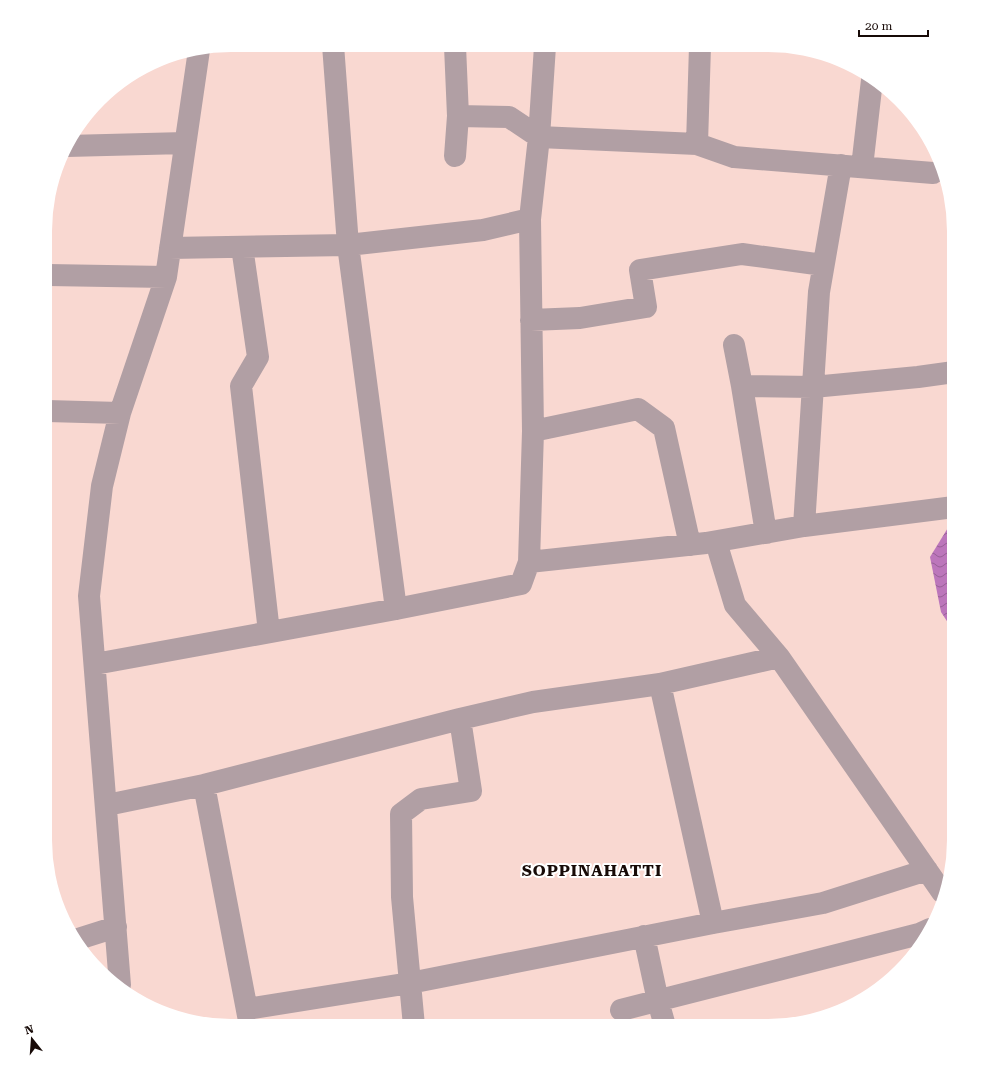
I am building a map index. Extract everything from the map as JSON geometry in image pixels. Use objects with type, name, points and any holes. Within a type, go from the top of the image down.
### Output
[{"type":"street","points":[[334,52],[348,245],[396,609]]},
{"type":"street","points":[[455,52],[458,116],[455,156]]},
{"type":"street","points":[[95,664],[396,609],[521,584],[529,562],[533,431],[530,219],[539,137],[545,52]]},
{"type":"street","points":[[697,144],[700,52]]},
{"type":"street","points":[[120,980],[107,805],[89,596],[102,486],[120,413],[166,277],[198,55]]},
{"type":"street","points":[[804,526],[819,292],[823,265],[851,166],[871,85]]},
{"type":"street","points":[[458,116],[509,118],[539,137],[697,144],[734,157],[933,173]]},
{"type":"street","points":[[74,146],[185,143]]},
{"type":"street","points":[[170,248],[348,245],[483,230],[530,219]]},
{"type":"street","points":[[242,247],[258,358],[242,386],[269,632]]},
{"type":"street","points":[[532,320],[580,318],[646,307],[640,270],[742,254],[823,265]]},
{"type":"street","points":[[52,275],[166,277]]},
{"type":"street","points":[[734,345],[766,533]]},
{"type":"street","points":[[742,386],[813,387],[947,373]]},
{"type":"street","points":[[533,431],[638,409],[664,428],[690,545]]},
{"type":"street","points":[[52,412],[120,413]]},
{"type":"street","points":[[529,562],[716,542],[804,526],[947,508]]},
{"type":"street","points":[[716,542],[735,605],[779,657],[940,889]]},
{"type":"street","points":[[107,805],[204,785],[460,719],[533,702],[660,684],[779,657]]},
{"type":"street","points":[[660,684],[712,923]]},
{"type":"street","points":[[413,1019],[402,897],[402,814],[421,799],[472,791],[460,719]]},
{"type":"street","points":[[204,785],[248,1017],[644,936],[823,903],[927,870]]},
{"type":"street","points":[[81,938],[116,927]]},
{"type":"street","points":[[621,1010],[921,933]]},
{"type":"street","points":[[644,936],[663,1019]]},
{"type":"water","points":[[947,529],[947,621],[941,612],[930,557]]},
{"type":"district","name":"SOPPINAHATTI","points":[[592,870]]}]
